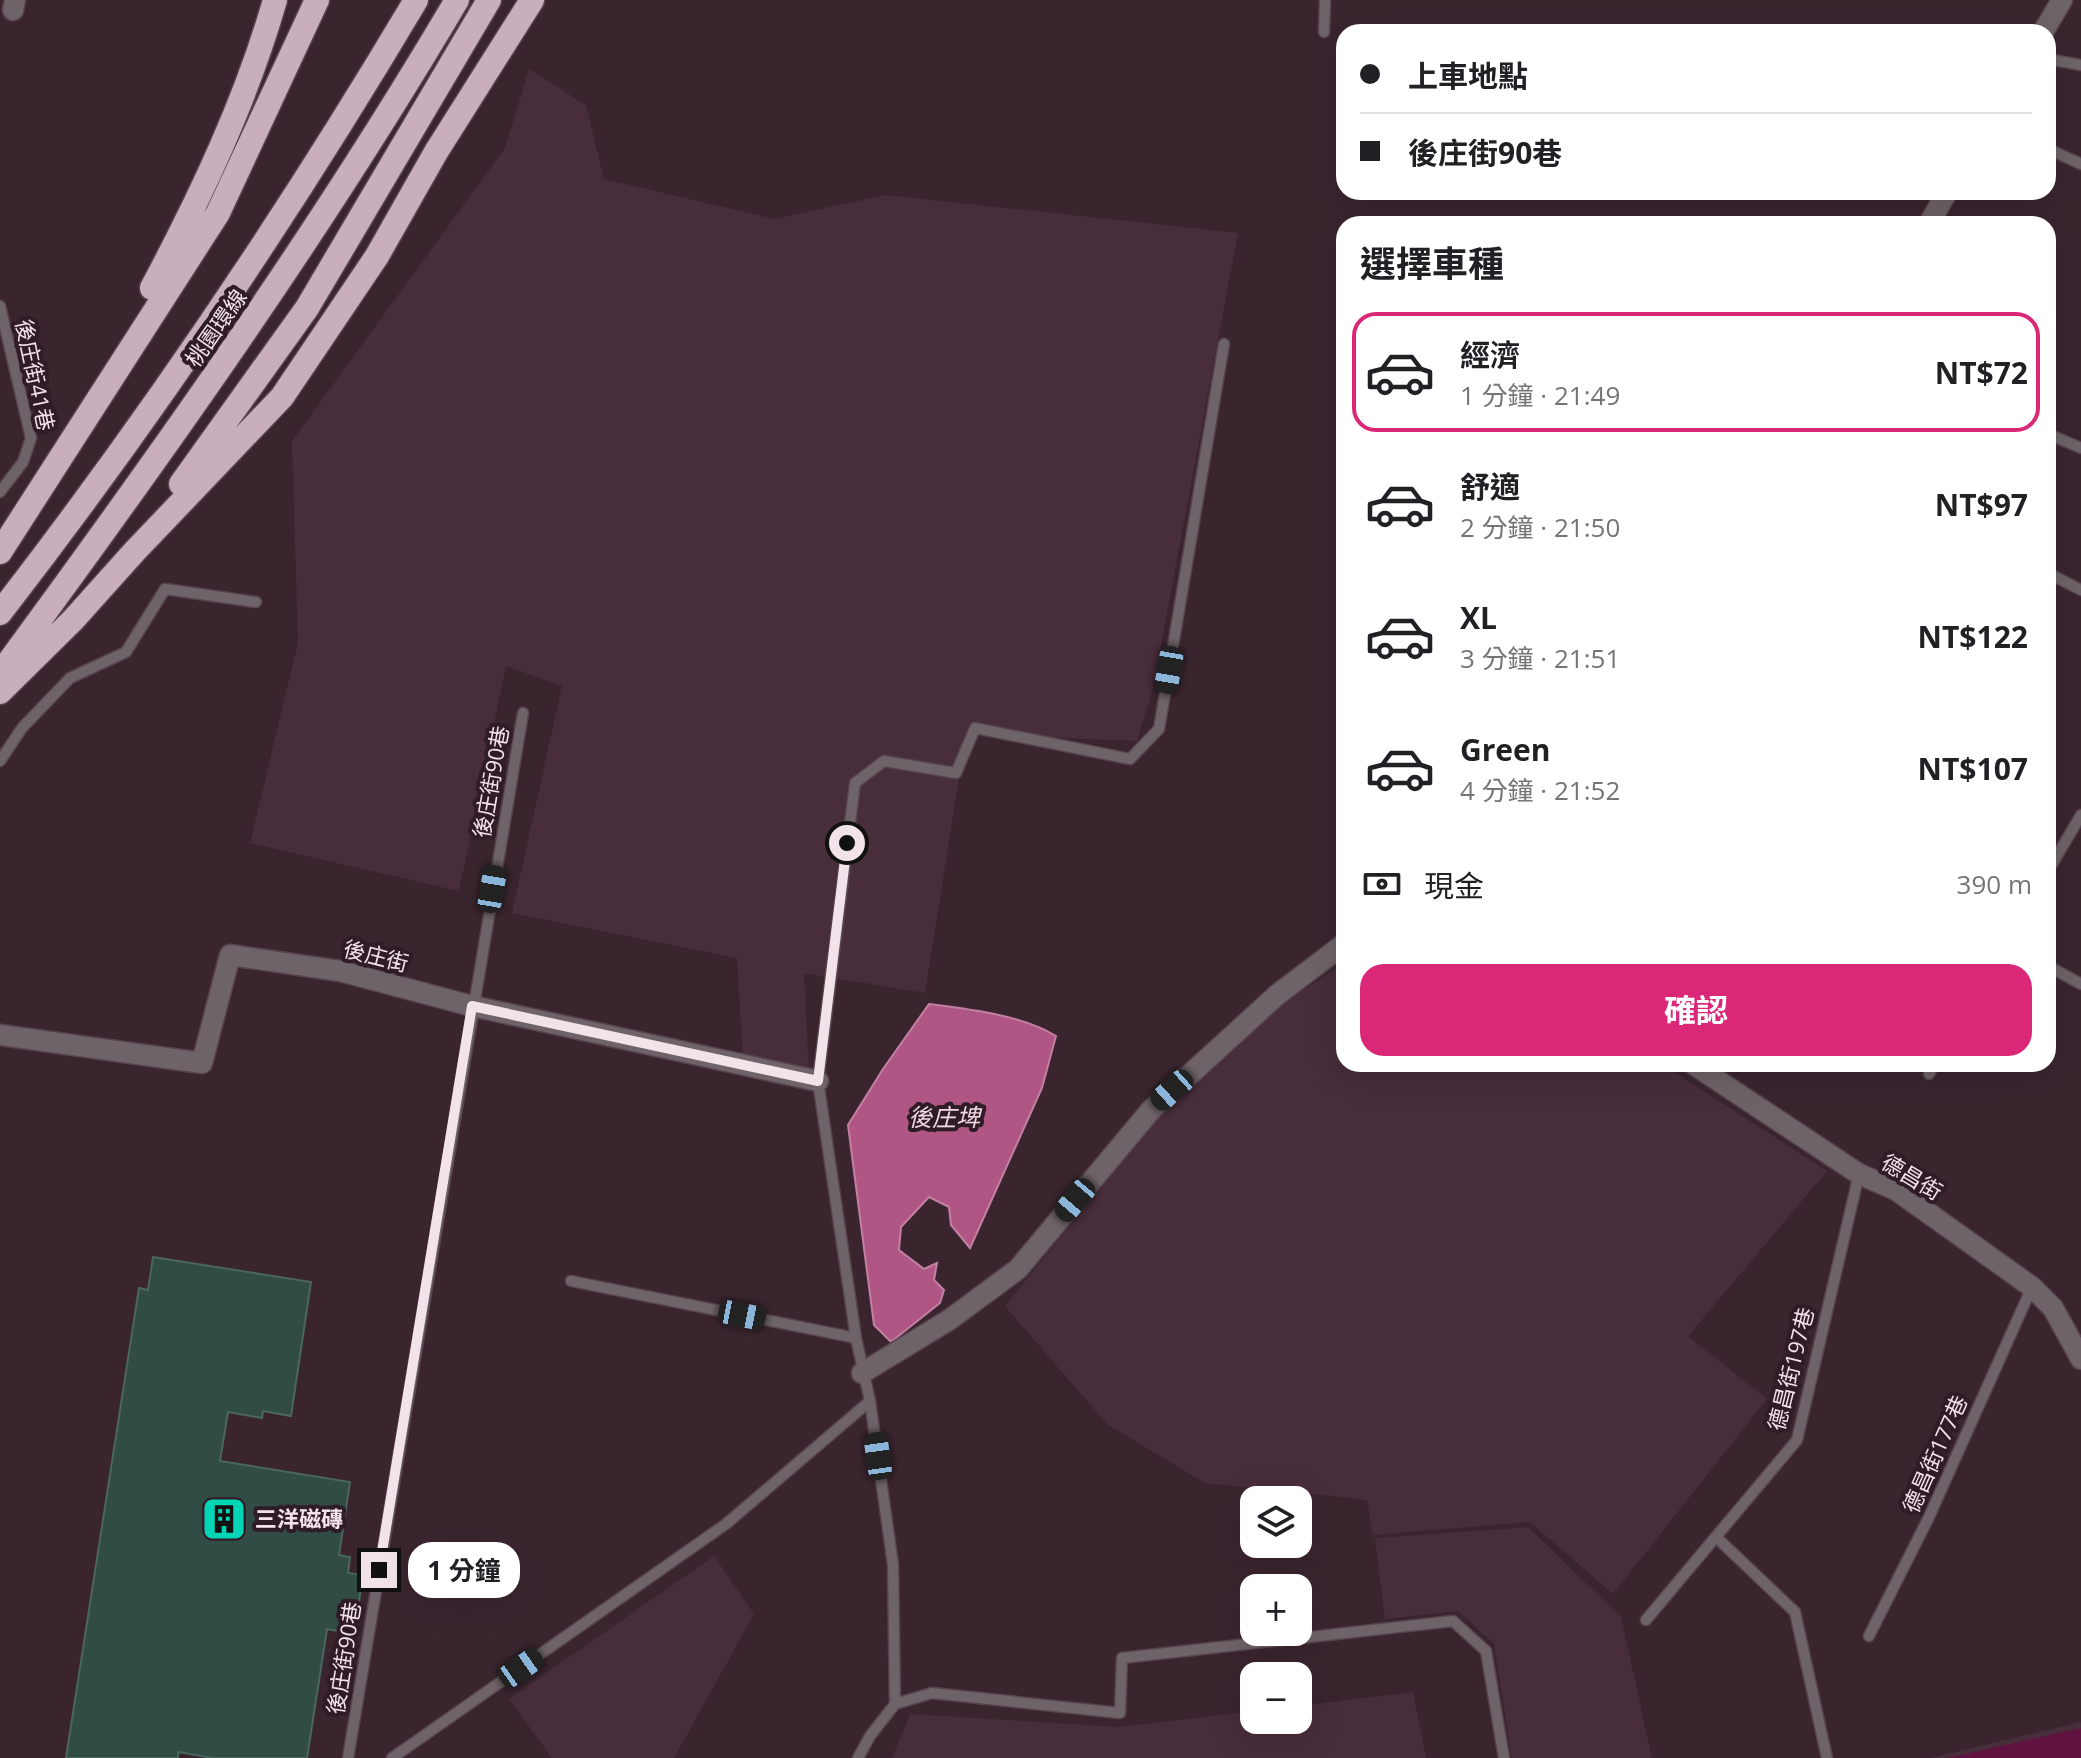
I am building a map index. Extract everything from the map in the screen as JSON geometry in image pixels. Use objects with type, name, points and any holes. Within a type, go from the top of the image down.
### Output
[{"type":"highway","points":[[96,403],[224,142],[275,0]]},
{"type":"highway","points":[[0,552],[218,213],[317,0]]},
{"type":"highway","name":"桃園環線","points":[[0,613],[78,512],[186,361],[355,103],[416,0]]},
{"type":"highway","name":"桃園環線","points":[[0,674],[104,533],[309,240],[390,114],[457,0]]},
{"type":"highway","points":[[134,552],[307,308],[489,0]]},
{"type":"highway","points":[[0,692],[73,620],[282,397],[377,256],[436,152],[532,0]]},
{"type":"street","points":[[2048,24],[2062,0]]},
{"type":"street","points":[[862,1373],[949,1320],[1018,1269],[1151,1110],[1277,995],[1336,950]]},
{"type":"street","name":"後庄街","points":[[0,1035],[202,1063],[230,955],[340,971],[472,1006],[818,1081]]},
{"type":"street","name":"德昌街","points":[[1705,1072],[1859,1174],[1896,1190],[2032,1287],[2053,1308],[2081,1359]]},
{"type":"lane","points":[[1324,32],[1325,0]]},
{"type":"lane","points":[[2056,60],[2081,65]]},
{"type":"lane","points":[[2056,153],[2081,164]]},
{"type":"lane","name":"後庄街41巷","points":[[0,306],[31,438],[23,462],[0,492]]},
{"type":"lane","points":[[895,1704],[893,1565],[818,1081],[855,783],[884,761],[956,773],[975,728],[1130,759],[1159,729],[1224,344]]},
{"type":"lane","points":[[2056,437],[2081,448]]},
{"type":"lane","points":[[2056,577],[2081,590]]},
{"type":"lane","points":[[0,761],[22,728],[70,678],[126,652],[165,589],[256,602]]},
{"type":"lane","name":"後庄街90巷","points":[[348,1758],[523,713]]},
{"type":"lane","points":[[2056,857],[2081,815]]},
{"type":"lane","points":[[2056,970],[2081,984]]},
{"type":"lane","name":"德昌街197巷","points":[[1646,1620],[1797,1440],[1859,1174]]},
{"type":"lane","points":[[571,1281],[856,1338]]},
{"type":"lane","name":"德昌街177巷","points":[[1869,1636],[1929,1517],[2032,1287]]},
{"type":"lane","points":[[392,1758],[726,1524],[870,1401]]},
{"type":"lane","points":[[1716,1537],[1795,1612],[1827,1758]]},
{"type":"lane","points":[[858,1758],[870,1736],[895,1704],[932,1693],[1120,1713],[1122,1658],[1453,1621],[1486,1651],[1504,1758]]},
{"type":"shaded area","points":[[529,69],[586,105],[604,179],[775,219],[885,195],[1238,233],[1153,688],[1137,741],[966,734],[925,993],[804,973],[809,1073],[743,1057],[737,958],[512,913],[562,686],[506,666],[459,891],[250,843],[298,643],[292,441],[505,148]]},
{"type":"shaded area","points":[[1336,968],[1336,1072],[1674,1072],[1827,1171],[1688,1336],[1767,1399],[1613,1594],[1530,1522],[1373,1535],[1367,1500],[1312,1494],[1312,1486],[1240,1487],[1205,1483],[1107,1424],[1005,1306],[1160,1113],[1286,1002]]},
{"type":"shaded area","points":[[1528,1527],[1621,1617],[1652,1758],[1512,1758],[1494,1644],[1458,1611],[1385,1619],[1375,1538]]},
{"type":"shaded area","points":[[714,1556],[754,1614],[674,1758],[552,1758],[509,1699]]},
{"type":"shaded area","points":[[1413,1692],[1426,1758],[892,1758],[910,1714],[1119,1727],[1240,1713],[1240,1734],[1312,1734],[1312,1704]]},
{"type":"shaded area","points":[[2081,1722],[2081,1758],[1930,1758]]},
{"type":"shaded area","points":[[2081,1728],[2081,1758],[1948,1758]]},
{"type":"water","name":"後庄埤","points":[[929,1004],[1011,1018],[1056,1036],[1042,1088],[970,1248],[951,1225],[949,1207],[929,1197],[901,1227],[899,1250],[924,1269],[937,1263],[934,1280],[944,1290],[940,1303],[891,1342],[874,1325],[848,1125]]},
{"type":"building","name":"三洋磁磚","points":[[153,1257],[311,1282],[291,1416],[263,1411],[262,1418],[228,1412],[220,1461],[350,1482],[339,1555],[350,1557],[348,1573],[363,1575],[354,1634],[327,1629],[307,1758],[213,1758],[178,1752],[178,1758],[66,1758],[139,1288],[148,1290]]},
{"type":"place","name":"三洋磁磚","points":[[224,1519]]},
{"type":"route","points":[[379,1570],[472,1006],[818,1081],[847,843]]}]
